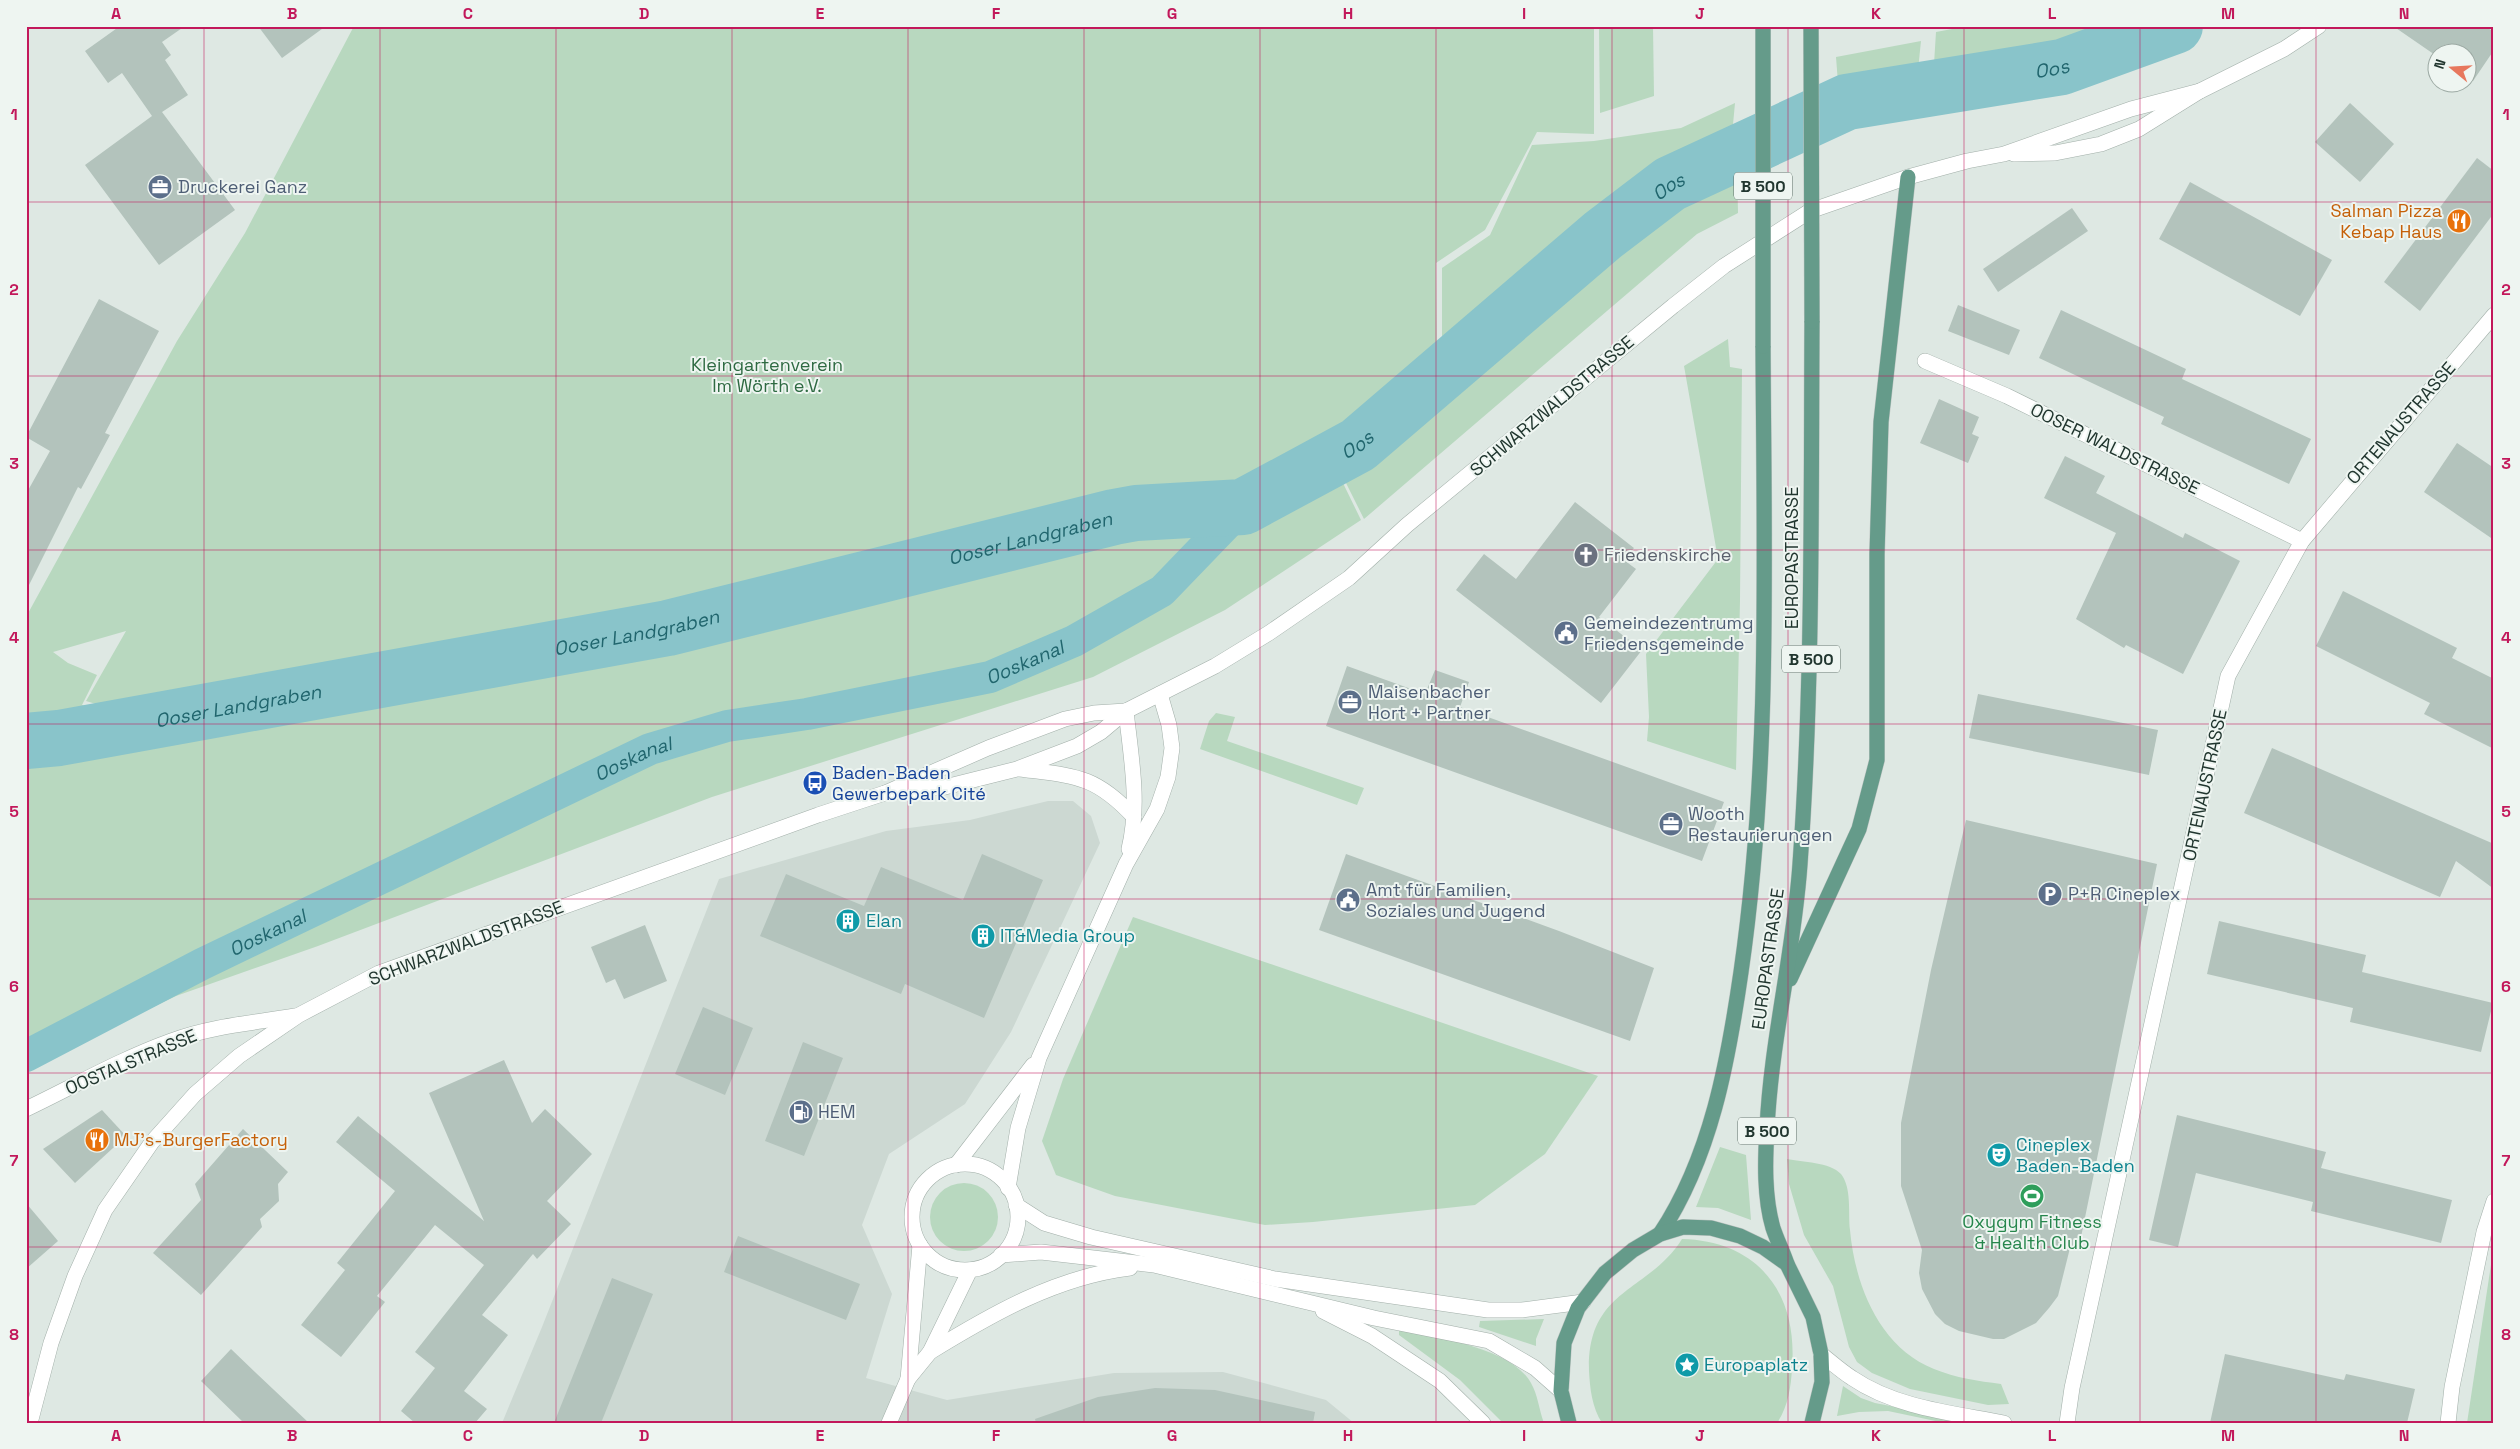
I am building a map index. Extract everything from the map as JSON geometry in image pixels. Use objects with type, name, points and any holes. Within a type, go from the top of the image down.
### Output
[{"type":"main road","name":"EUROPASTRASSE","points":[[1660,1234],[1676,1210],[1691,1180],[1712,1115],[1730,1047],[1746,939],[1754,864],[1764,727],[1763,26]]},
{"type":"main road","name":"EUROPASTRASSE","points":[[1787,1264],[1773,1227],[1766,1189],[1766,1151],[1769,1087],[1800,867],[1811,655],[1811,26]]},
{"type":"main road","points":[[1782,996],[1826,905],[1859,830],[1877,760],[1877,554],[1881,422],[1908,177]]},
{"type":"main road","name":"B 500","points":[[1569,1423],[1561,1391],[1564,1343],[1583,1302],[1605,1273],[1633,1250],[1660,1234],[1683,1227],[1710,1228],[1740,1236],[1764,1247],[1787,1264],[1813,1317],[1821,1354],[1822,1382],[1812,1423]]},
{"type":"street","name":"SCHWARZWALDSTRASSE","points":[[2004,154],[2055,153],[2101,144],[2139,129],[2200,91],[2284,49],[2319,26]]},
{"type":"street","name":"SCHWARZWALDSTRASSE","points":[[886,793],[945,787],[1017,769],[1077,746],[1101,732],[1126,712],[1230,657],[1349,578],[1414,519],[1724,266],[1810,211],[1908,177],[1967,161],[2004,154],[2130,109],[2200,91]]},
{"type":"street","name":"ORTENAUSTRASSE","points":[[2067,1423],[2072,1388],[2228,676],[2302,541],[2494,315]]},
{"type":"street","name":"OOSER WALDSTRASSE","points":[[1925,361],[2007,396],[2302,541]]},
{"type":"street","points":[[1008,1188],[1018,1128],[1039,1058],[1126,864],[1157,809],[1168,777],[1172,748],[1169,724],[1160,694]]},
{"type":"street","name":"SCHWARZWALDSTRASSE","points":[[30,1423],[51,1343],[75,1276],[105,1210],[152,1142],[195,1094],[239,1056],[299,1015],[379,973],[818,815],[886,793],[988,748],[1065,719],[1094,713],[1126,712]]},
{"type":"street","points":[[1126,712],[1135,792],[1134,817],[1126,864]]},
{"type":"street","points":[[1017,769],[1075,776],[1086,780],[1112,796],[1134,817]]},
{"type":"street","name":"OOSTALSTRASSE","points":[[26,1109],[104,1070],[171,1041],[206,1030],[299,1015]]},
{"type":"street","points":[[956,1165],[1039,1058]]},
{"type":"street","points":[[966,1164],[986,1168],[994,1173],[1008,1188],[1016,1205],[1015,1232],[1010,1245],[1001,1256],[992,1262],[970,1270],[958,1270],[942,1265],[927,1255],[914,1232],[912,1215],[915,1199],[924,1184],[933,1175],[956,1165],[966,1164]]},
{"type":"street","points":[[2448,1423],[2452,1387],[2484,1232],[2494,1201]]},
{"type":"street","points":[[1016,1205],[1044,1222],[1090,1237],[1275,1279],[1488,1310],[1522,1310],[1583,1302]]},
{"type":"street","points":[[908,1378],[920,1245]]},
{"type":"street","points":[[1001,1256],[1041,1252],[1154,1265],[1374,1318],[1489,1341],[1535,1368],[1561,1391]]},
{"type":"street","points":[[930,1352],[996,1312],[1032,1295],[1108,1271],[1154,1265]]},
{"type":"street","points":[[889,1423],[908,1378],[930,1352],[970,1270]]},
{"type":"street","points":[[1300,1299],[1372,1336],[1440,1381],[1483,1423]]},
{"type":"street","points":[[1821,1354],[1852,1379],[1881,1394],[1917,1406],[2004,1423]]},
{"type":"shaded area","points":[[1048,801],[1073,801],[1091,816],[1100,843],[1011,1032],[965,1104],[889,1154],[862,1225],[892,1294],[866,1378],[947,1400],[1114,1373],[1223,1372],[1326,1400],[1354,1423],[502,1423],[542,1327],[719,879],[886,831],[970,820]]},
{"type":"green space","name":"Kleingartenverein Im Wörth e.V.","points":[[354,26],[1594,26],[1594,134],[1537,132],[1485,230],[1436,263],[1437,353],[1383,407],[1226,498],[1137,513],[1139,537],[1242,524],[1341,479],[1361,520],[1225,610],[1093,677],[712,797],[318,946],[176,996],[33,1065],[26,1071],[26,617],[177,341],[245,233]],"holes":[[[126,631],[86,701],[139,717],[82,705],[97,675],[68,663],[53,652]]]},
{"type":"green space","points":[[1599,26],[1653,26],[1654,96],[1600,113]]},
{"type":"green space","points":[[1968,26],[2138,26],[2129,31],[1934,64],[1936,32]]},
{"type":"green space","points":[[1921,41],[1918,70],[1838,83],[1836,57]]},
{"type":"green space","points":[[1735,103],[1732,135],[1537,255],[1442,347],[1442,268],[1490,235],[1532,145],[1594,141],[1681,128]]},
{"type":"green space","points":[[1737,161],[1738,213],[1697,234],[1364,519],[1342,475],[1672,195]]},
{"type":"green space","points":[[1728,339],[1730,367],[1742,369],[1736,770],[1647,741],[1649,717],[1646,654],[1718,559],[1684,366]]},
{"type":"green space","points":[[1216,713],[1235,717],[1227,741],[1364,788],[1357,805],[1200,749],[1209,721]]},
{"type":"green space","points":[[1133,917],[1598,1076],[1545,1154],[1475,1205],[1313,1222],[1265,1225],[1115,1196],[1056,1175],[1042,1141],[1063,1079]]},
{"type":"green space","points":[[1720,1147],[1746,1155],[1751,1220],[1718,1208],[1696,1207]]},
{"type":"green space","points":[[1787,1159],[1830,1167],[1841,1174],[1847,1186],[1853,1251],[1864,1292],[1873,1312],[1898,1346],[1915,1359],[1942,1372],[1967,1379],[2001,1384],[2009,1404],[1988,1405],[1910,1389],[1872,1373],[1857,1362],[1849,1347],[1833,1286],[1804,1235],[1789,1184]]},
{"type":"green space","points":[[964,1183],[977,1186],[988,1193],[995,1204],[998,1217],[995,1230],[988,1241],[977,1248],[964,1251],[951,1248],[940,1241],[933,1230],[930,1217],[933,1204],[940,1193],[951,1186]]},
{"type":"green space","points":[[1682,1239],[1709,1242],[1733,1250],[1752,1261],[1768,1276],[1780,1295],[1788,1317],[1792,1341],[1792,1368],[1788,1397],[1777,1423],[1602,1423],[1592,1398],[1589,1371],[1591,1344],[1598,1323],[1609,1307],[1622,1294],[1653,1271],[1668,1257]]},
{"type":"green space","points":[[2494,1252],[2494,1423],[2467,1423],[2492,1258]]},
{"type":"green space","points":[[1544,1319],[1536,1339],[1536,1346],[1479,1327],[1480,1321]]},
{"type":"green space","points":[[1399,1328],[1471,1346],[1490,1352],[1507,1361],[1521,1371],[1531,1383],[1544,1423],[1503,1423],[1460,1380],[1399,1335]]},
{"type":"green space","points":[[1843,1386],[1861,1398],[1875,1403],[1977,1423],[1945,1423],[1888,1411],[1859,1412],[1837,1416]]},
{"type":"building","name":"Druckerei Ganz","points":[[120,26],[185,26],[162,42],[171,55],[165,60],[188,95],[162,112],[235,210],[159,265],[85,165],[152,116],[122,73],[108,83],[85,51]]},
{"type":"building","points":[[258,26],[326,26],[282,58]]},
{"type":"building","points":[[2393,26],[2485,26],[2494,32],[2494,50],[2478,74],[2478,42],[2428,42],[2428,50]]},
{"type":"building","points":[[2350,103],[2394,144],[2360,182],[2315,142]]},
{"type":"building","points":[[2477,158],[2494,171],[2494,213],[2420,311],[2384,282]]},
{"type":"building","points":[[2190,182],[2332,260],[2300,316],[2159,239]]},
{"type":"building","points":[[2072,208],[2088,231],[1998,292],[1983,269]]},
{"type":"building","points":[[99,299],[159,331],[105,433],[110,435],[81,489],[78,487],[26,591],[26,494],[50,451],[26,437]]},
{"type":"building","points":[[1958,305],[2020,330],[2009,355],[1948,331]]},
{"type":"building","points":[[2061,310],[2186,369],[2182,379],[2311,439],[2289,484],[2161,424],[2164,417],[2039,358]]},
{"type":"building","points":[[1939,399],[1979,417],[1972,434],[1979,437],[1968,463],[1920,443]]},
{"type":"building","points":[[2457,443],[2494,468],[2494,540],[2424,492]]},
{"type":"building","points":[[2065,456],[2105,476],[2096,493],[2183,538],[2185,533],[2240,561],[2183,674],[2126,645],[2124,648],[2076,619],[2116,533],[2044,498]]},
{"type":"building","points":[[1575,502],[1634,548],[1624,560],[1636,569],[1599,617],[1642,650],[1601,703],[1456,590],[1484,554],[1516,579]]},
{"type":"building","points":[[2343,591],[2457,648],[2452,658],[2494,679],[2494,749],[2424,714],[2430,703],[2316,646]]},
{"type":"building","points":[[1347,666],[1425,694],[1435,670],[1469,682],[1460,707],[1724,802],[1702,861],[1326,726]]},
{"type":"building","points":[[1978,694],[2158,730],[2149,775],[1969,738]]},
{"type":"building","points":[[2272,748],[2494,844],[2494,889],[2456,861],[2440,897],[2244,813]]},
{"type":"building","name":"Cineplex Baden-Baden","points":[[1966,820],[2157,864],[2079,1247],[2070,1248],[2058,1296],[2049,1308],[2036,1323],[2004,1339],[1993,1339],[1959,1331],[1945,1324],[1935,1314],[1922,1289],[1919,1273],[1922,1250],[1901,1186],[1901,1123],[1931,970]]},
{"type":"building","points":[[982,854],[1043,880],[984,1018],[905,984],[901,994],[760,936],[786,874],[864,906],[881,867],[963,900]]},
{"type":"building","points":[[1346,854],[1559,931],[1654,968],[1630,1041],[1319,930]]},
{"type":"building","points":[[2219,921],[2366,955],[2362,972],[2493,1003],[2481,1052],[2350,1022],[2353,1008],[2207,974]]},
{"type":"building","points":[[645,925],[667,981],[624,999],[615,979],[606,983],[591,947]]},
{"type":"building","points":[[703,1007],[753,1028],[725,1095],[675,1074]]},
{"type":"building","points":[[803,1042],[843,1058],[804,1156],[765,1141]]},
{"type":"building","points":[[504,1060],[532,1123],[545,1109],[592,1154],[547,1201],[571,1224],[537,1259],[533,1254],[482,1315],[508,1335],[464,1391],[487,1409],[475,1423],[415,1423],[401,1411],[435,1368],[415,1352],[484,1265],[435,1225],[377,1296],[385,1302],[341,1357],[301,1325],[345,1270],[337,1263],[395,1191],[336,1142],[358,1116],[484,1221],[429,1093]]},
{"type":"building","points":[[102,1110],[126,1136],[75,1183],[43,1149]]},
{"type":"building","points":[[2177,1115],[2326,1152],[2321,1168],[2452,1200],[2441,1243],[2311,1211],[2313,1202],[2196,1173],[2178,1247],[2149,1240]]},
{"type":"building","points":[[243,1129],[288,1172],[278,1184],[279,1201],[260,1219],[262,1227],[201,1295],[153,1253],[201,1200],[195,1184]]},
{"type":"building","points":[[26,1203],[58,1241],[26,1269]]},
{"type":"building","points":[[738,1236],[860,1284],[846,1320],[724,1272]]},
{"type":"building","points":[[612,1278],[653,1294],[601,1423],[554,1423]]},
{"type":"building","points":[[231,1349],[309,1423],[244,1423],[201,1381]]},
{"type":"building","points":[[2225,1354],[2344,1380],[2346,1374],[2415,1389],[2407,1423],[2210,1423]]},
{"type":"building","points":[[1155,1388],[1215,1390],[1315,1412],[1313,1423],[1036,1423],[1035,1419],[1098,1397]]},
{"type":"waterway","name":"Ooser Landgraben","points":[[26,741],[59,738],[668,628],[1114,517],[1136,513],[1243,507],[1358,445],[1603,235],[1670,184],[1847,102],[2062,67],[2175,26]]},
{"type":"waterway","name":"Ooskanal","points":[[26,1056],[202,964],[650,749],[727,726],[807,714],[990,677],[1074,641],[1162,591],[1243,507]]},
{"type":"place","name":"Druckerei Ganz","points":[[160,187]]},
{"type":"place","name":"Salman Pizza Kebap Haus","points":[[2459,221]]},
{"type":"place","name":"Friedenskirche","points":[[1586,555]]},
{"type":"place","name":"Gemeindezentrumg Friedensgemeinde","points":[[1566,633]]},
{"type":"place","name":"Maisenbacher Hort + Partner","points":[[1350,702]]},
{"type":"place","name":"Baden-Baden Gewerbepark Cité","points":[[815,783]]},
{"type":"place","name":"Wooth Restaurierungen","points":[[1671,824]]},
{"type":"place","name":"P+R Cineplex","points":[[2050,894]]},
{"type":"place","name":"Amt für Familien, Soziales und Jugend","points":[[1348,900]]},
{"type":"place","name":"Elan","points":[[848,921]]},
{"type":"place","name":"IT&Media Group","points":[[983,936]]},
{"type":"place","name":"HEM","points":[[801,1112]]},
{"type":"place","name":"MJ's-BurgerFactory","points":[[97,1140]]},
{"type":"place","name":"Cineplex Baden-Baden","points":[[1999,1155]]},
{"type":"place","name":"Oxygym Fitness & Health Club","points":[[2032,1196]]},
{"type":"place","name":"Europaplatz","points":[[1687,1365]]},
{"type":"water label","name":"Oos","points":[[2052,67]]},
{"type":"water label","name":"Oos","points":[[1669,187]]},
{"type":"water label","name":"Oos","points":[[1356,442]]}]
